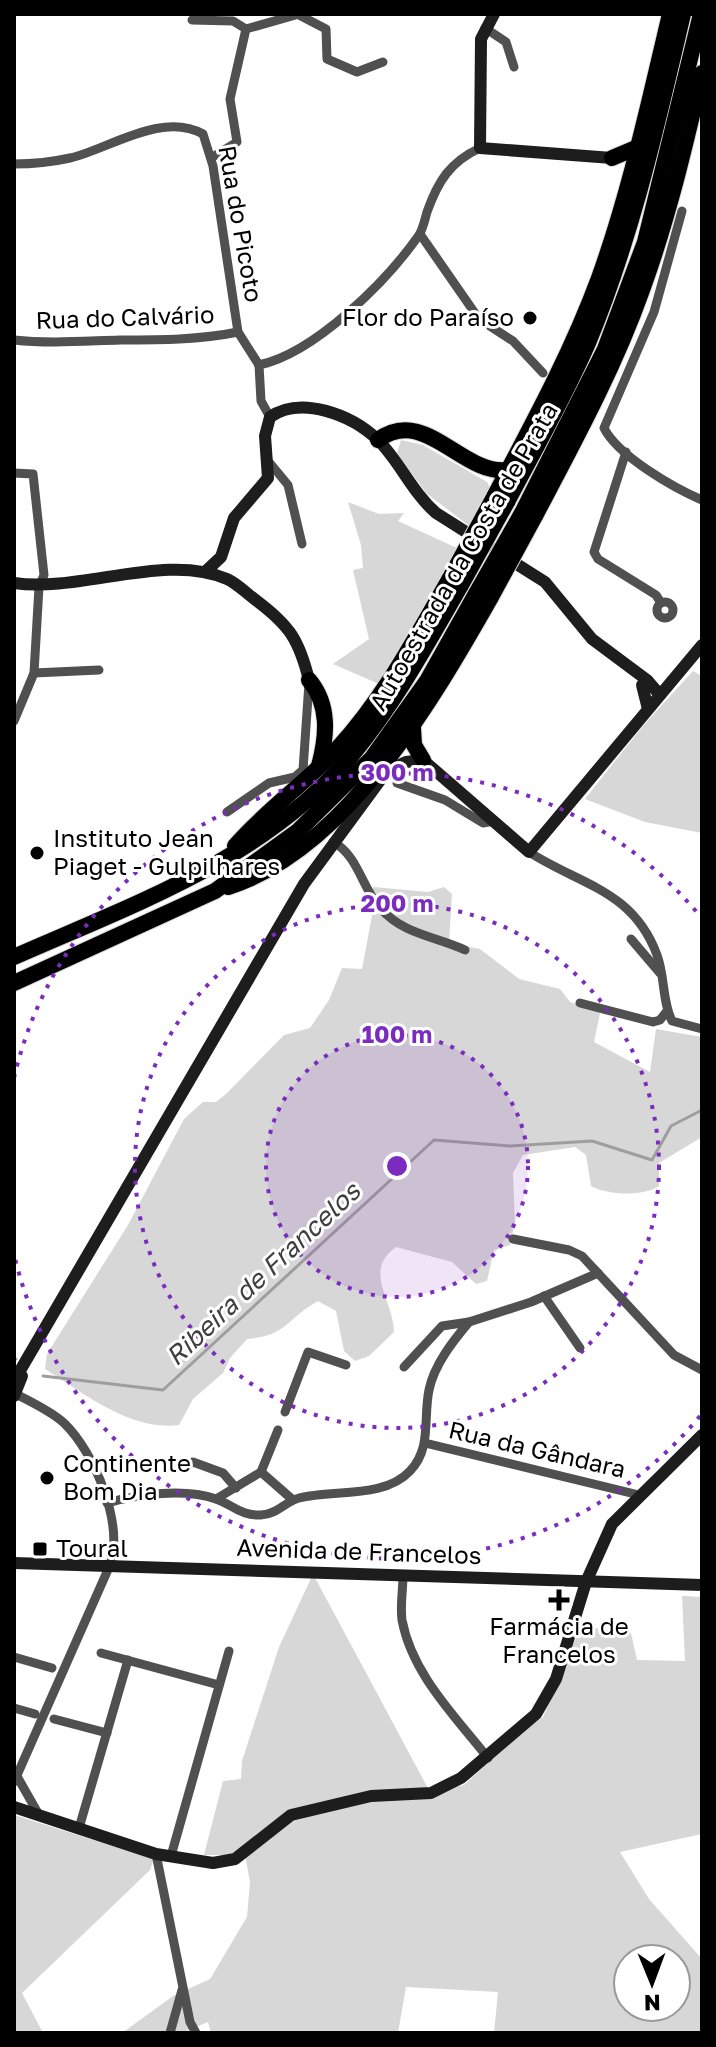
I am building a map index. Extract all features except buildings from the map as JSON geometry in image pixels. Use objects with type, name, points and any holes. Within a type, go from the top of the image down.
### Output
[{"type":"highway","points":[[223,859],[251,828],[318,769],[350,735],[455,582],[500,496],[508,470],[555,381],[599,277],[630,178],[670,14]]},
{"type":"highway","name":"Autoestrada da Costa de Prata","points":[[500,496],[572,377],[611,282],[644,178],[683,14]]},
{"type":"highway","name":"Autoestrada da Costa de Prata","points":[[529,514],[605,349],[641,253],[662,183],[701,14]]},
{"type":"highway","points":[[215,891],[254,879],[301,847],[350,803],[413,728],[529,514],[595,402],[642,292],[697,139],[691,119],[702,73]]},
{"type":"highway","points":[[612,158],[638,147]]},
{"type":"highway","points":[[612,158],[624,165],[630,178]]},
{"type":"highway","points":[[381,445],[393,431],[415,430],[490,470],[508,470]]},
{"type":"highway","points":[[381,445],[396,437],[414,436],[490,477],[500,496]]},
{"type":"highway","name":"Autoestrada da Costa de Prata","points":[[14,957],[170,890],[279,822],[350,757],[411,673],[455,582]]},
{"type":"highway","name":"Autoestrada da Costa de Prata","points":[[14,983],[215,891],[298,831],[372,758],[484,595]]},
{"type":"highway","points":[[309,680],[321,697],[325,718],[325,744],[318,769]]},
{"type":"highway","points":[[413,728],[414,745],[423,760]]},
{"type":"street","points":[[480,148],[481,39],[494,14]]},
{"type":"street","points":[[192,20],[233,21],[246,29],[299,15],[326,29],[327,59],[357,72],[383,62]]},
{"type":"street","points":[[485,28],[506,42],[514,67]]},
{"type":"street","points":[[211,158],[237,142],[230,99],[246,29]]},
{"type":"street","name":"Rua do Picoto","points":[[14,164],[72,158],[110,142],[180,128],[203,134],[211,158],[238,332],[259,365]]},
{"type":"street","points":[[270,417],[261,401],[259,365],[281,361],[360,302],[420,234],[437,183],[466,155],[480,148],[612,158]]},
{"type":"street","points":[[682,211],[654,312],[604,423],[606,434],[626,452],[676,488],[702,500]]},
{"type":"street","points":[[420,234],[479,319],[513,341],[543,373]]},
{"type":"street","name":"Rua do Calvário","points":[[14,340],[37,343],[184,339],[238,332]]},
{"type":"street","points":[[205,572],[221,557],[234,518],[268,478],[265,436],[270,417],[280,410],[327,410],[353,422],[381,445],[423,501],[450,523],[526,567],[545,582],[571,618],[660,695]]},
{"type":"street","points":[[626,452],[594,552],[598,559],[656,595],[661,603]]},
{"type":"street","points":[[269,462],[288,485],[302,544]]},
{"type":"street","points":[[14,473],[33,474],[44,575],[39,587],[34,673],[14,721]]},
{"type":"street","points":[[221,557],[227,579]]},
{"type":"street","points":[[14,583],[39,587],[124,574],[205,572],[227,579],[294,635],[309,680],[303,770],[295,777],[269,783],[227,812]]},
{"type":"street","points":[[529,852],[702,645]]},
{"type":"street","points":[[34,673],[99,670]]},
{"type":"street","points":[[645,682],[672,680]]},
{"type":"street","points":[[645,682],[648,709]]},
{"type":"street","points":[[390,781],[393,766],[423,760],[529,852],[588,880],[623,903],[642,925],[665,980],[667,1011],[672,1021],[702,1029]]},
{"type":"street","points":[[39,1815],[15,1776],[24,1765],[110,1565],[115,1551],[115,1525],[71,1431],[61,1420],[15,1390],[27,1361],[304,884],[333,842],[390,781],[411,769],[437,773]]},
{"type":"street","points":[[390,781],[445,800],[483,823],[494,821]]},
{"type":"street","points":[[333,842],[345,848],[380,908],[410,933],[465,950]]},
{"type":"street","points":[[631,939],[665,980]]},
{"type":"street","points":[[580,1003],[653,1022],[660,1020],[667,1011]]},
{"type":"street","points":[[513,1239],[569,1250],[582,1256],[674,1355],[702,1370]]},
{"type":"street","points":[[404,1367],[442,1326],[469,1322],[598,1273]]},
{"type":"street","points":[[544,1296],[580,1348]]},
{"type":"street","points":[[107,1503],[138,1496],[216,1499],[240,1514],[263,1515],[279,1510],[293,1500],[394,1482],[409,1473],[425,1443],[429,1390],[436,1371],[469,1322]]},
{"type":"street","points":[[285,1412],[308,1352],[346,1365]]},
{"type":"street","points":[[216,1499],[261,1472],[278,1430]]},
{"type":"street","points":[[14,1807],[156,1854],[213,1863],[235,1859],[291,1815],[371,1796],[431,1793],[461,1778],[536,1714],[556,1679],[586,1582],[612,1524],[702,1435]]},
{"type":"street","name":"Rua da Gândara","points":[[425,1443],[639,1495]]},
{"type":"street","points":[[175,1469],[193,1462],[223,1473],[236,1488]]},
{"type":"street","points":[[261,1472],[293,1500]]},
{"type":"street","name":"Avenida de Francelos","points":[[14,1563],[702,1585]]},
{"type":"street","points":[[403,1575],[402,1617],[411,1653],[425,1678],[488,1758]]},
{"type":"street","points":[[171,1856],[229,1651]]},
{"type":"street","points":[[101,1653],[219,1685]]},
{"type":"street","points":[[14,1657],[52,1668]]},
{"type":"street","points":[[79,1828],[128,1660]]},
{"type":"street","points":[[14,1708],[35,1714]]},
{"type":"street","points":[[54,1719],[107,1733]]},
{"type":"street","points":[[156,1854],[183,1989],[196,2033]]},
{"type":"street","points":[[170,2033],[183,1989]]},
{"type":"shaded area","points":[[401,440],[423,445],[487,482],[490,488],[472,528],[426,493],[397,453]]},
{"type":"shaded area","points":[[348,502],[379,514],[404,513],[398,521],[459,549],[402,652],[379,684],[333,664],[369,639],[353,570],[363,568],[361,545]]},
{"type":"shaded area","points":[[693,671],[702,676],[702,833],[645,822],[585,799],[642,727]]},
{"type":"shaded area","points":[[374,887],[428,892],[444,887],[452,894],[449,943],[480,949],[519,979],[560,989],[570,1002],[600,1013],[594,1042],[650,1072],[656,1029],[702,1037],[702,1137],[659,1163],[659,1186],[644,1192],[616,1193],[591,1186],[586,1155],[575,1147],[523,1155],[513,1173],[515,1223],[510,1245],[494,1250],[487,1281],[476,1284],[452,1262],[396,1247],[386,1256],[380,1276],[394,1332],[369,1356],[355,1361],[344,1351],[336,1311],[318,1301],[279,1330],[247,1339],[230,1358],[223,1373],[193,1399],[179,1425],[143,1422],[109,1409],[45,1369],[47,1354],[128,1225],[184,1119],[203,1102],[216,1102],[226,1094],[284,1035],[310,1028],[329,1000],[342,968],[362,969],[374,905],[369,893]]},
{"type":"shaded area","points":[[313,1574],[430,1792],[464,1785],[526,1728],[543,1717],[581,1626],[631,1633],[637,1660],[685,1661],[682,1596],[702,1597],[702,1834],[620,1852],[649,1899],[688,1943],[612,1943],[612,2023],[692,2023],[692,1948],[702,1959],[702,2033],[494,2033],[498,1992],[406,1987],[398,2033],[211,2033],[208,2022],[182,2033],[122,2033],[173,1996],[210,1979],[247,1917],[250,1882],[245,1855],[204,1855],[223,1781],[241,1779],[242,1761],[279,1647]]},
{"type":"shaded area","points":[[14,1815],[154,1859],[150,1870],[22,1993],[43,2033],[14,2033]]},
{"type":"waterway","name":"Ribeira de Francelos","points":[[43,1376],[163,1390],[434,1140],[510,1146],[592,1141],[652,1160],[671,1126],[702,1110]]},
{"type":"place","name":"Flor do Paraíso","points":[[530,318]]},
{"type":"place","name":"Instituto Jean Piaget - Gulpilhares","points":[[37,853]]},
{"type":"place","name":"Continente Bom Dia","points":[[47,1478]]},
{"type":"place","name":"Toural","points":[[40,1549]]},
{"type":"place","name":"Farmácia de Francelos","points":[[559,1600]]}]
